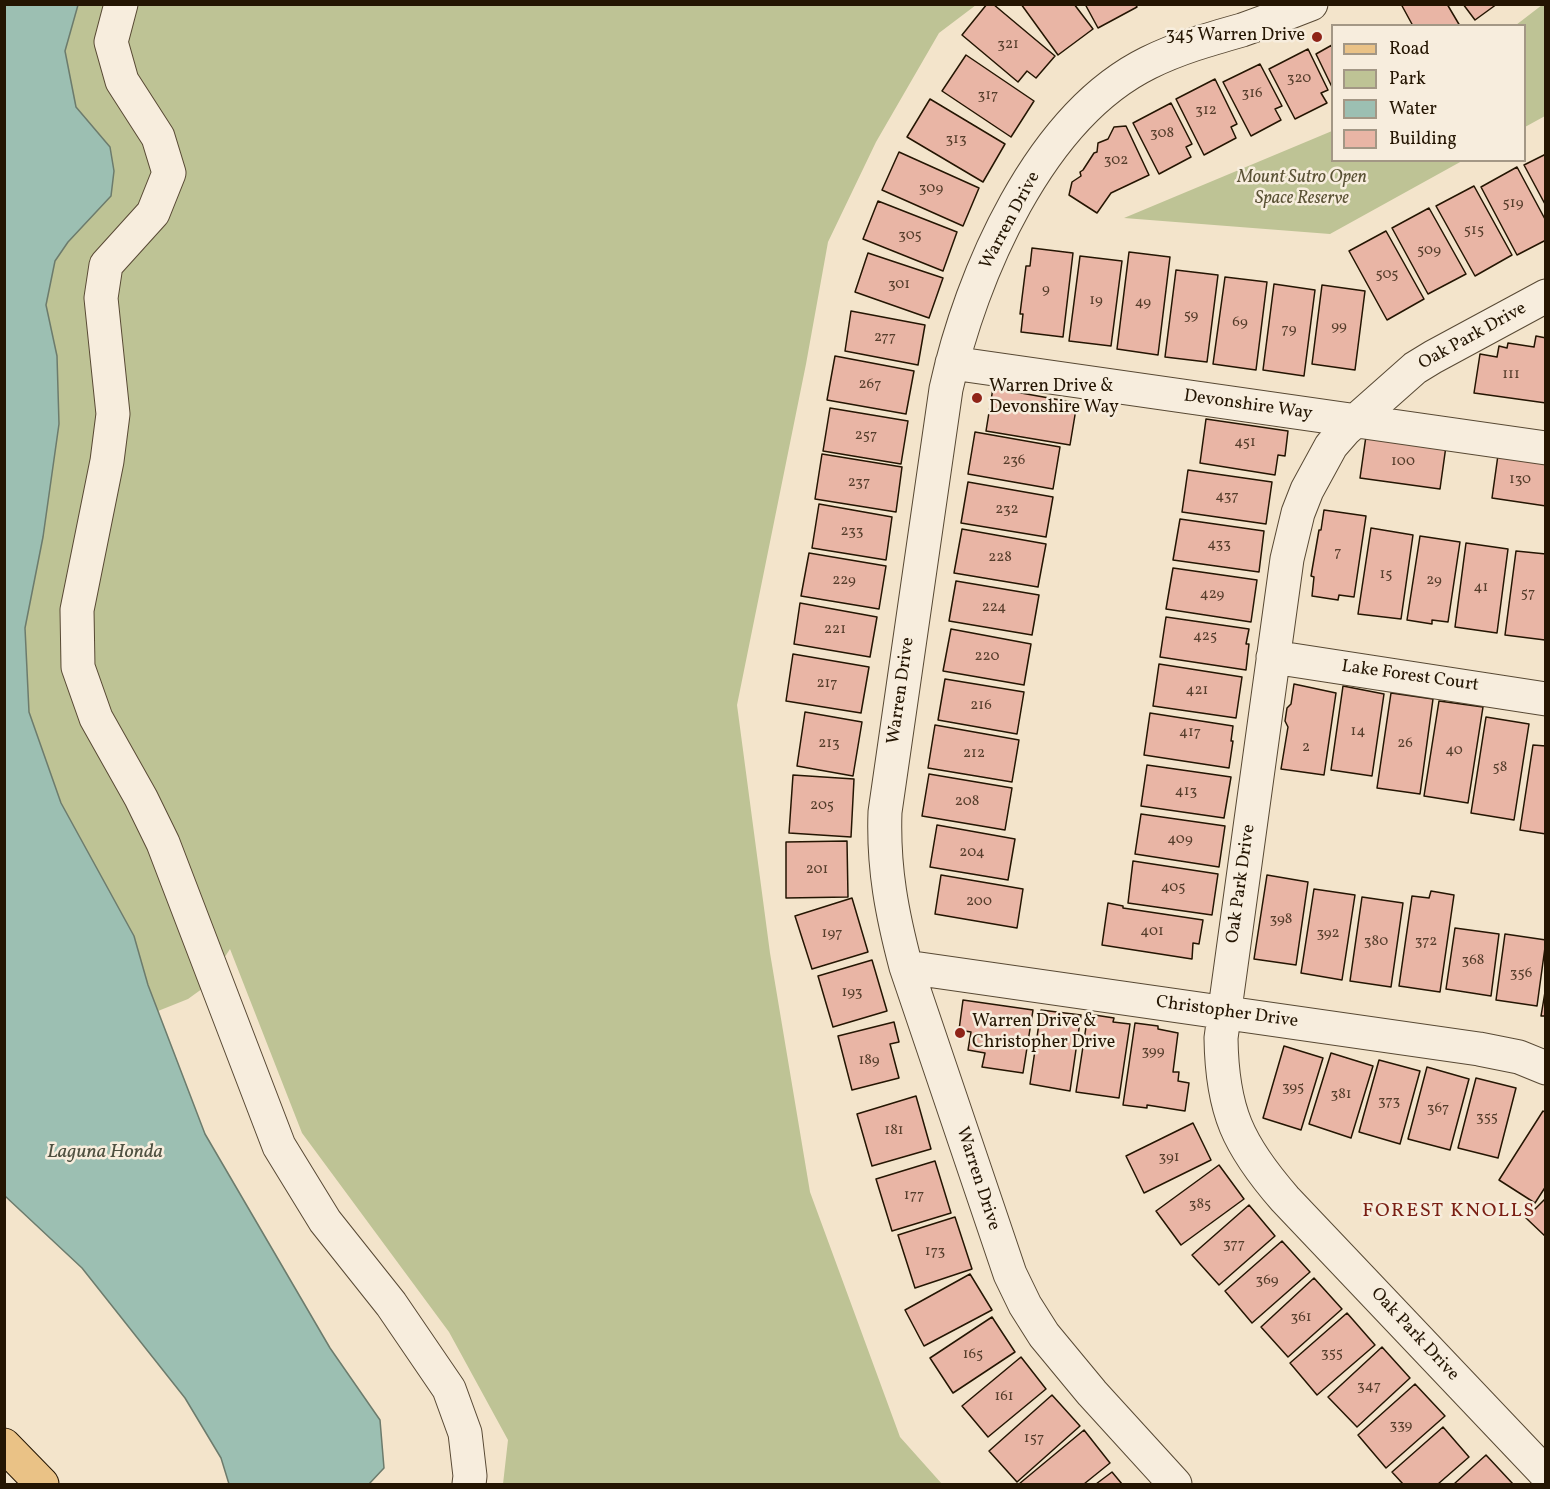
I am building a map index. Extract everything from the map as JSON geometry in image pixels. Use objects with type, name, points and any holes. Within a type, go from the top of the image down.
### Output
[{"type":"main road","points":[[4,1445],[42,1485]]},
{"type":"street","points":[[121,4],[111,42],[122,81],[158,137],[170,173],[153,213],[106,265],[101,298],[113,414],[107,461],[76,610],[78,667],[96,718],[141,798],[163,843],[279,1146],[325,1221],[391,1304],[449,1389],[465,1432],[469,1485]]},
{"type":"street","name":"Warren Drive","points":[[1175,1485],[1044,1335],[1025,1305],[999,1245],[906,967],[895,926],[884,848],[885,812],[940,421],[951,363],[975,290],[1006,222],[1045,158],[1085,109],[1119,80],[1148,63],[1196,43],[1244,29],[1311,4]]},
{"type":"street","name":"Oak Park Drive","points":[[1545,296],[1424,363],[1396,384],[1354,421],[1331,446],[1318,467],[1299,513],[1287,559],[1221,1038],[1224,1086],[1229,1110],[1238,1135],[1251,1157],[1293,1208],[1545,1474]]},
{"type":"street","name":"Devonshire Way","points":[[951,363],[1545,448]]},
{"type":"street","name":"Lake Forest Court","points":[[1273,657],[1545,699]]},
{"type":"street","name":"Christopher Drive","points":[[906,967],[1479,1049],[1519,1057],[1545,1068]]},
{"type":"green space","points":[[78,5],[976,5],[939,33],[876,142],[828,242],[806,364],[737,705],[770,953],[810,1192],[900,1437],[942,1484],[503,1484],[508,1440],[449,1332],[302,1133],[230,949],[206,986],[188,999],[158,1011],[134,936],[61,803],[29,712],[25,628],[43,537],[57,356],[46,305],[55,261],[68,242],[110,147],[76,107],[65,51]]},
{"type":"green space","points":[[1542,5],[1546,5],[1545,116],[1526,126],[1526,24],[1517,24]]},
{"type":"green space","name":"Mount Sutro Open Space Reserve","points":[[1331,131],[1331,162],[1460,162],[1330,234],[1124,218]]},
{"type":"water","name":"Laguna Honda","points":[[4,5],[78,5],[65,51],[76,107],[110,147],[114,171],[111,196],[68,242],[55,261],[46,305],[57,356],[59,424],[43,537],[25,628],[29,712],[61,803],[134,936],[148,985],[205,1134],[330,1348],[380,1420],[384,1468],[369,1484],[229,1484],[221,1458],[185,1398],[82,1268],[5,1196]]},
{"type":"building","points":[[987,4],[993,4],[1055,56],[1036,78],[1027,71],[1018,82],[962,35]]},
{"type":"building","points":[[1021,4],[1074,4],[1093,29],[1058,55]]},
{"type":"building","points":[[1085,4],[1135,4],[1137,7],[1098,28]]},
{"type":"building","points":[[1401,4],[1447,4],[1459,24],[1412,24]]},
{"type":"building","points":[[1463,4],[1497,4],[1475,20]]},
{"type":"building","points":[[1331,46],[1331,85],[1316,54]]},
{"type":"building","points":[[1308,49],[1328,90],[1321,93],[1327,103],[1295,119],[1269,69]]},
{"type":"building","points":[[966,55],[1034,101],[1011,137],[942,91]]},
{"type":"building","points":[[1260,64],[1282,106],[1275,109],[1281,120],[1251,136],[1223,82]]},
{"type":"building","points":[[1215,79],[1237,124],[1231,127],[1236,138],[1204,155],[1176,99]]},
{"type":"building","points":[[930,99],[1005,144],[983,182],[907,137]]},
{"type":"building","points":[[1171,103],[1192,144],[1186,147],[1191,157],[1159,174],[1133,123]]},
{"type":"building","points":[[1126,126],[1149,175],[1111,193],[1097,213],[1069,195],[1072,182],[1081,176],[1080,172],[1097,152],[1098,143],[1108,139],[1114,127]]},
{"type":"building","points":[[899,152],[979,188],[963,226],[882,190]]},
{"type":"building","points":[[1546,154],[1546,206],[1524,165]]},
{"type":"building","points":[[1517,167],[1546,221],[1546,240],[1517,255],[1481,187]]},
{"type":"building","points":[[1474,186],[1512,255],[1475,276],[1436,206]]},
{"type":"building","points":[[878,201],[957,232],[943,271],[863,239]]},
{"type":"building","points":[[1429,208],[1466,274],[1428,294],[1392,228]]},
{"type":"building","points":[[1386,231],[1424,299],[1387,320],[1349,251]]},
{"type":"building","points":[[1032,248],[1073,253],[1063,337],[1021,332],[1023,314],[1020,314],[1026,266],[1030,266]]},
{"type":"building","points":[[1129,252],[1170,257],[1158,355],[1117,349]]},
{"type":"building","points":[[868,253],[943,278],[929,318],[855,292]]},
{"type":"building","points":[[1080,256],[1122,261],[1111,346],[1069,341]]},
{"type":"building","points":[[1176,270],[1218,275],[1207,362],[1165,357]]},
{"type":"building","points":[[1225,277],[1267,282],[1256,370],[1213,364]]},
{"type":"building","points":[[1274,284],[1315,290],[1304,376],[1263,370]]},
{"type":"building","points":[[1322,285],[1365,291],[1355,370],[1312,364]]},
{"type":"building","points":[[851,311],[925,325],[918,365],[845,351]]},
{"type":"building","points":[[1536,336],[1546,338],[1546,403],[1474,393],[1480,354],[1497,357],[1499,346],[1507,348],[1508,343],[1534,347]]},
{"type":"building","points":[[835,356],[914,371],[906,414],[827,400]]},
{"type":"building","points":[[993,388],[1077,403],[1070,445],[986,431]]},
{"type":"building","points":[[830,408],[908,421],[901,464],[823,451]]},
{"type":"building","points":[[1206,419],[1288,431],[1285,456],[1278,455],[1275,475],[1200,463]]},
{"type":"building","points":[[975,432],[1060,447],[1053,489],[968,474]]},
{"type":"building","points":[[1366,436],[1446,446],[1440,489],[1360,478]]},
{"type":"building","points":[[822,454],[902,467],[896,512],[815,499]]},
{"type":"building","points":[[1498,455],[1546,462],[1546,506],[1492,498]]},
{"type":"building","points":[[1188,470],[1272,482],[1266,524],[1182,512]]},
{"type":"building","points":[[968,482],[1053,497],[1046,537],[961,523]]},
{"type":"building","points":[[819,504],[892,517],[886,560],[812,548]]},
{"type":"building","points":[[1324,510],[1366,516],[1354,597],[1339,595],[1338,600],[1312,596],[1314,577],[1311,576]]},
{"type":"building","points":[[1180,519],[1264,531],[1259,572],[1173,560]]},
{"type":"building","points":[[1371,528],[1413,535],[1401,619],[1358,614]]},
{"type":"building","points":[[962,529],[1046,544],[1038,587],[954,573]]},
{"type":"building","points":[[1420,536],[1460,542],[1448,622],[1432,620],[1432,624],[1407,620]]},
{"type":"building","points":[[1466,543],[1508,549],[1497,633],[1455,627]]},
{"type":"building","points":[[1516,551],[1546,554],[1545,640],[1505,635]]},
{"type":"building","points":[[809,553],[886,566],[879,609],[801,596]]},
{"type":"building","points":[[1173,568],[1257,580],[1251,622],[1166,609]]},
{"type":"building","points":[[956,581],[1039,595],[1032,635],[949,621]]},
{"type":"building","points":[[800,603],[877,617],[870,657],[794,644]]},
{"type":"building","points":[[1166,617],[1249,629],[1246,644],[1249,644],[1246,670],[1160,657]]},
{"type":"building","points":[[951,629],[1031,644],[1024,685],[943,671]]},
{"type":"building","points":[[793,654],[869,667],[861,713],[786,701]]},
{"type":"building","points":[[1159,664],[1242,677],[1236,718],[1153,706]]},
{"type":"building","points":[[945,679],[1024,692],[1017,734],[938,720]]},
{"type":"building","points":[[1294,684],[1336,693],[1324,775],[1281,769],[1288,727],[1285,721],[1287,708],[1291,704]]},
{"type":"building","points":[[1343,686],[1384,694],[1372,776],[1331,770]]},
{"type":"building","points":[[1391,693],[1433,699],[1420,794],[1377,788]]},
{"type":"building","points":[[1439,701],[1483,707],[1468,803],[1424,796]]},
{"type":"building","points":[[805,712],[862,722],[853,776],[797,766]]},
{"type":"building","points":[[1150,713],[1233,726],[1229,768],[1144,755]]},
{"type":"building","points":[[1486,717],[1529,724],[1514,820],[1471,813]]},
{"type":"building","points":[[935,725],[1019,740],[1012,782],[928,768]]},
{"type":"building","points":[[1533,745],[1546,746],[1546,834],[1520,830]]},
{"type":"building","points":[[1147,765],[1231,777],[1224,818],[1141,806]]},
{"type":"building","points":[[929,774],[1012,788],[1005,830],[922,816]]},
{"type":"building","points":[[793,775],[854,779],[851,837],[789,833]]},
{"type":"building","points":[[1141,814],[1225,826],[1219,867],[1135,854]]},
{"type":"building","points":[[937,825],[1015,839],[1008,880],[930,867]]},
{"type":"building","points":[[847,841],[848,897],[786,898],[786,842]]},
{"type":"building","points":[[1133,861],[1218,874],[1212,915],[1128,903]]},
{"type":"building","points":[[941,875],[1023,889],[1017,928],[935,914]]},
{"type":"building","points":[[1267,875],[1308,882],[1296,965],[1254,959]]},
{"type":"building","points":[[1314,889],[1355,895],[1342,980],[1301,973]]},
{"type":"building","points":[[1431,891],[1454,895],[1440,992],[1399,986],[1412,896],[1429,898]]},
{"type":"building","points":[[1362,897],[1403,903],[1391,987],[1350,981]]},
{"type":"building","points":[[852,898],[868,952],[812,969],[795,916]]},
{"type":"building","points":[[1108,903],[1123,906],[1123,908],[1203,920],[1199,944],[1193,943],[1192,959],[1102,945]]},
{"type":"building","points":[[1455,928],[1499,934],[1491,996],[1446,989]]},
{"type":"building","points":[[1505,934],[1546,940],[1537,1006],[1496,1000]]},
{"type":"building","points":[[872,960],[887,1011],[833,1027],[818,976]]},
{"type":"building","points":[[1546,986],[1546,1016],[1541,1016]]},
{"type":"building","points":[[963,1000],[1033,1010],[1023,1073],[982,1067],[985,1053],[968,1050],[971,1032],[959,1030]]},
{"type":"building","points":[[1041,1010],[1081,1015],[1070,1091],[1030,1084]]},
{"type":"building","points":[[1088,1014],[1114,1018],[1113,1022],[1130,1024],[1119,1098],[1076,1092]]},
{"type":"building","points":[[894,1022],[899,1042],[890,1044],[899,1078],[852,1090],[838,1036]]},
{"type":"building","points":[[1135,1023],[1158,1026],[1158,1029],[1178,1033],[1173,1072],[1179,1072],[1178,1081],[1189,1083],[1185,1111],[1147,1105],[1147,1108],[1123,1105]]},
{"type":"building","points":[[1284,1046],[1323,1058],[1301,1130],[1263,1118]]},
{"type":"building","points":[[1331,1053],[1373,1066],[1351,1138],[1309,1124]]},
{"type":"building","points":[[1379,1060],[1420,1071],[1400,1144],[1359,1132]]},
{"type":"building","points":[[1427,1067],[1469,1079],[1450,1150],[1408,1139]]},
{"type":"building","points":[[1476,1078],[1516,1088],[1498,1158],[1458,1148]]},
{"type":"building","points":[[916,1096],[931,1149],[872,1166],[857,1114]]},
{"type":"building","points":[[1543,1111],[1546,1113],[1546,1186],[1535,1203],[1499,1180]]},
{"type":"building","points":[[1193,1123],[1211,1160],[1144,1193],[1126,1156]]},
{"type":"building","points":[[935,1161],[951,1213],[892,1231],[876,1179]]},
{"type":"building","points":[[1219,1165],[1244,1199],[1181,1245],[1156,1211]]},
{"type":"building","points":[[1546,1198],[1546,1237],[1526,1218]]},
{"type":"building","points":[[1249,1205],[1275,1236],[1219,1285],[1192,1255]]},
{"type":"building","points":[[955,1217],[972,1269],[915,1288],[898,1235]]},
{"type":"building","points":[[1282,1241],[1310,1272],[1252,1323],[1225,1291]]},
{"type":"building","points":[[970,1274],[992,1310],[924,1346],[905,1310]]},
{"type":"building","points":[[1314,1278],[1342,1309],[1288,1357],[1261,1327]]},
{"type":"building","points":[[1347,1313],[1375,1345],[1317,1395],[1290,1363]]},
{"type":"building","points":[[992,1317],[1015,1352],[953,1393],[930,1358]]},
{"type":"building","points":[[1382,1347],[1410,1378],[1357,1427],[1328,1397]]},
{"type":"building","points":[[1021,1357],[1046,1389],[988,1437],[962,1406]]},
{"type":"building","points":[[1415,1384],[1445,1416],[1386,1468],[1358,1435]]},
{"type":"building","points":[[1052,1395],[1080,1426],[1017,1482],[989,1451]]},
{"type":"building","points":[[1443,1427],[1469,1457],[1438,1484],[1403,1484],[1392,1472]]},
{"type":"building","points":[[1084,1430],[1110,1463],[1084,1484],[1019,1484]]},
{"type":"building","points":[[1486,1455],[1513,1484],[1454,1484]]},
{"type":"building","points":[[1112,1472],[1122,1484],[1096,1484]]},
{"type":"place","name":"345 Warren Drive","points":[[1317,37]]},
{"type":"place","name":"Warren Drive & Devonshire Way","points":[[977,398]]},
{"type":"place","name":"Warren Drive & Christopher Drive","points":[[960,1033]]},
{"type":"district","name":"FOREST KNOLLS","points":[[1449,1212]]}]
